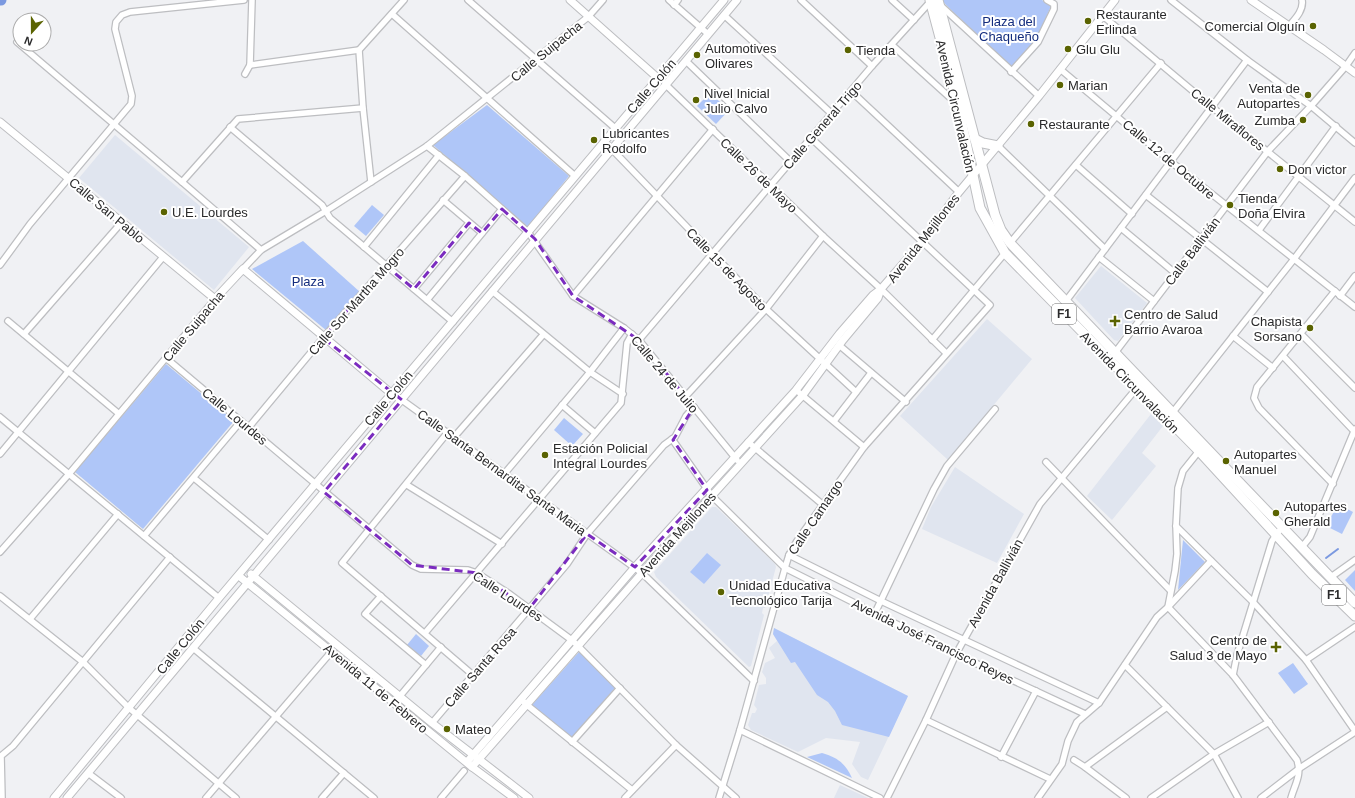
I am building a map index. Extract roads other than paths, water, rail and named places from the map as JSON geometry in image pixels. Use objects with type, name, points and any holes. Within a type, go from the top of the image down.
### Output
[{"type":"highway","name":"Avenida Circunvalación","points":[[934,2],[980,208],[1005,253],[1136,389],[1199,451],[1312,574],[1355,616]]},
{"type":"highway","name":"Avenida Circunvalación","points":[[934,2],[975,139],[995,215],[1001,230],[1010,243],[1355,603]]},
{"type":"highway","points":[[975,139],[983,143],[998,146]]},
{"type":"street","points":[[0,265],[30,224],[131,104],[132,96],[115,29],[116,22],[122,15],[142,9],[244,0]]},
{"type":"street","points":[[245,74],[250,65],[252,0]]},
{"type":"street","points":[[250,65],[360,50],[404,0]]},
{"type":"street","points":[[468,0],[615,128]]},
{"type":"street","name":"Calle 26 de Mayo","points":[[570,0],[665,84],[713,129],[770,186],[881,289],[946,353]]},
{"type":"street","name":"Calle Suipacha","points":[[0,552],[69,474],[118,413],[215,299],[261,250],[326,211],[427,146],[588,17],[603,0]]},
{"type":"street","points":[[668,0],[676,2],[708,34]]},
{"type":"street","name":"Calle Colón","points":[[54,798],[219,598],[246,569],[315,484],[453,322],[604,140],[724,0]]},
{"type":"street","name":"Calle Colón","points":[[67,798],[737,0]]},
{"type":"street","points":[[801,0],[872,66]]},
{"type":"street","points":[[892,0],[914,20]]},
{"type":"street","points":[[1011,72],[1038,42],[1054,8],[1054,4],[1047,0]]},
{"type":"street","name":"Avenida Mejillones","points":[[476,758],[522,699],[642,573],[803,395],[844,328],[873,295],[881,289],[922,242],[959,192],[1039,96],[1115,0]]},
{"type":"street","points":[[1171,0],[1247,60],[1311,106],[1355,143]]},
{"type":"street","points":[[1251,0],[1346,66],[1355,74]]},
{"type":"street","points":[[1289,26],[1299,14],[1303,4],[1302,0]]},
{"type":"street","points":[[934,2],[1039,96]]},
{"type":"street","name":"Calle General Trigo","points":[[639,340],[852,92],[872,66],[914,20],[934,2]]},
{"type":"street","points":[[392,14],[486,99],[575,176]]},
{"type":"street","points":[[724,15],[832,114]]},
{"type":"street","name":"Calle Miraflores","points":[[1103,16],[1212,107],[1300,176],[1355,222]]},
{"type":"street","points":[[892,45],[958,105]]},
{"type":"street","points":[[360,50],[363,108],[371,182]]},
{"type":"street","points":[[29,52],[261,250]]},
{"type":"street","name":"Calle Ballivián","points":[[1109,360],[1268,151],[1311,106],[1346,66],[1355,53]]},
{"type":"street","points":[[686,60],[791,162]]},
{"type":"street","points":[[1066,301],[1247,60]]},
{"type":"street","points":[[1010,243],[1161,63]]},
{"type":"street","name":"Calle 12 de Octubre","points":[[1060,69],[1087,94],[1117,116],[1170,162],[1259,230],[1355,308]]},
{"type":"street","points":[[852,92],[959,192]]},
{"type":"street","points":[[182,182],[238,119],[363,108]]},
{"type":"street","name":"Calle San Pablo","points":[[0,122],[215,299]]},
{"type":"street","points":[[1259,230],[1336,126]]},
{"type":"street","points":[[230,127],[322,205],[330,218],[453,322]]},
{"type":"street","points":[[573,296],[713,129]]},
{"type":"street","points":[[811,138],[975,291]]},
{"type":"street","name":"Calle 15 de Agosto","points":[[604,140],[766,309],[856,392]]},
{"type":"street","name":"Calle 24 de Julio","points":[[427,146],[465,176],[528,232],[573,296],[624,328],[639,340],[734,458],[741,464]]},
{"type":"street","points":[[998,146],[1105,249]]},
{"type":"street","points":[[364,247],[439,155]]},
{"type":"street","points":[[1076,165],[1132,214]]},
{"type":"street","name":"Calle Sor Martha Mogro","points":[[249,427],[323,338],[465,176]]},
{"type":"street","points":[[1173,412],[1294,259],[1355,178]]},
{"type":"street","points":[[1146,195],[1268,292]]},
{"type":"street","points":[[443,200],[482,233]]},
{"type":"street","points":[[427,300],[502,210]]},
{"type":"street","points":[[24,334],[122,222]]},
{"type":"street","points":[[414,289],[469,222]]},
{"type":"street","points":[[1121,228],[1175,273]]},
{"type":"street","points":[[685,397],[766,309],[823,236]]},
{"type":"street","points":[[932,340],[975,291],[1005,253]]},
{"type":"street","points":[[0,454],[163,257]]},
{"type":"street","points":[[1099,257],[1154,301]]},
{"type":"street","name":"Calle Santa Bernardita Santa Maria","points":[[242,269],[392,394],[455,436],[587,534],[635,567],[754,682]]},
{"type":"street","points":[[1340,296],[1355,276]]},
{"type":"street","name":"Avenida Mejillones","points":[[441,798],[469,765],[527,705],[635,567],[707,490],[748,442],[839,345],[878,298],[881,289]]},
{"type":"street","points":[[492,291],[590,372],[623,394]]},
{"type":"street","name":"Calle Camargo","points":[[719,798],[724,788],[789,555],[822,504],[864,447],[906,402],[946,353],[990,305],[975,291]]},
{"type":"street","points":[[1333,484],[1259,408],[1254,398],[1258,387],[1335,291]]},
{"type":"street","points":[[8,321],[118,413]]},
{"type":"street","points":[[505,473],[590,372],[624,328]]},
{"type":"street","points":[[455,436],[544,334]]},
{"type":"street","points":[[425,633],[621,403],[626,347],[632,334]]},
{"type":"street","points":[[1301,334],[1355,388]]},
{"type":"street","points":[[1233,336],[1273,368]]},
{"type":"street","points":[[839,345],[906,402]]},
{"type":"street","points":[[1283,356],[1355,430],[1310,537],[1302,547]]},
{"type":"street","name":"Calle Lourdes","points":[[166,358],[412,565],[420,569],[468,570],[477,573],[530,609],[575,644],[676,745],[736,798]]},
{"type":"street","points":[[834,421],[871,373]]},
{"type":"street","name":"Avenida Ballivián","points":[[887,798],[926,720],[956,654],[1036,510],[1061,477],[1136,389]]},
{"type":"street","points":[[796,390],[864,447]]},
{"type":"street","points":[[562,405],[595,433]]},
{"type":"street","name":"Calle Santa Rosa","points":[[432,723],[567,564],[587,534],[664,444],[672,439],[679,431],[689,411],[694,408]]},
{"type":"street","points":[[875,613],[934,489],[947,466],[995,409]]},
{"type":"street","points":[[0,417],[219,598]]},
{"type":"street","points":[[144,536],[241,421]]},
{"type":"street","points":[[448,432],[342,563],[473,675]]},
{"type":"street","name":"Avenida José Francisco Reyes","points":[[672,439],[712,496],[785,568],[956,654],[1085,714]]},
{"type":"street","points":[[748,442],[822,504]]},
{"type":"street","points":[[1168,607],[1178,554],[1176,526],[1178,488],[1183,470],[1199,451]]},
{"type":"street","points":[[1046,462],[1170,590]]},
{"type":"street","points":[[194,478],[269,540]]},
{"type":"street","points":[[406,485],[502,544]]},
{"type":"street","points":[[30,619],[118,514]]},
{"type":"street","points":[[1176,526],[1253,602],[1306,660],[1355,732],[1300,768],[1261,798]]},
{"type":"street","points":[[1233,675],[1237,655],[1272,541],[1282,526]]},
{"type":"street","name":"Avenida José Francisco Reyes","points":[[789,555],[881,601],[1099,703]]},
{"type":"street","points":[[2,798],[0,753],[13,746],[170,557]]},
{"type":"street","points":[[1331,578],[1355,560]]},
{"type":"street","points":[[1038,798],[1062,764],[1077,722],[1099,703],[1157,617],[1211,561]]},
{"type":"street","points":[[246,569],[251,579]]},
{"type":"street","name":"Avenida 11 de Febrero","points":[[239,576],[251,579],[338,645],[432,723],[529,798]]},
{"type":"street","name":"Avenida 11 de Febrero","points":[[251,579],[332,651],[469,765],[514,798]]},
{"type":"street","points":[[0,596],[83,662],[129,708],[236,798]]},
{"type":"street","points":[[381,596],[365,614],[426,664]]},
{"type":"street","points":[[1168,607],[1233,675],[1297,760],[1300,768],[1294,796]]},
{"type":"street","points":[[1306,660],[1355,627]]},
{"type":"street","points":[[400,696],[441,647]]},
{"type":"street","points":[[193,648],[374,798]]},
{"type":"street","points":[[206,798],[332,651]]},
{"type":"street","points":[[1125,665],[1214,754],[1238,798]]},
{"type":"street","points":[[572,742],[620,688]]},
{"type":"street","points":[[1001,757],[1036,691]]},
{"type":"street","points":[[522,699],[527,705],[632,790]]},
{"type":"street","points":[[1086,767],[1167,707]]},
{"type":"street","points":[[926,720],[1050,779]]},
{"type":"street","points":[[1151,798],[1214,754],[1269,722]]},
{"type":"street","points":[[740,730],[880,798]]},
{"type":"street","points":[[625,798],[676,745]]},
{"type":"street","points":[[1074,760],[1086,767],[1126,798]]},
{"type":"street","points":[[88,773],[121,798]]},
{"type":"street","points":[[322,798],[344,773]]},
{"type":"waterway","points":[[1326,558],[1338,549]]},
{"type":"place","name":"Restaurante Erlinda","points":[[1088,21]]},
{"type":"place","name":"Comercial Olguín","points":[[1313,26]]},
{"type":"place","name":"Glu Glu","points":[[1068,49]]},
{"type":"place","name":"Tienda","points":[[848,50]]},
{"type":"place","name":"Automotives Olivares","points":[[697,55]]},
{"type":"place","name":"Marian","points":[[1060,85]]},
{"type":"place","name":"Venta de Autopartes","points":[[1308,95]]},
{"type":"place","name":"Nivel Inicial Julio Calvo","points":[[696,100]]},
{"type":"place","name":"Zumba","points":[[1303,120]]},
{"type":"place","name":"Restaurante","points":[[1031,124]]},
{"type":"place","name":"Lubricantes Rodolfo","points":[[594,140]]},
{"type":"place","name":"Don victor","points":[[1280,169]]},
{"type":"place","name":"Tienda Doña Elvira","points":[[1230,205]]},
{"type":"place","name":"U.E. Lourdes","points":[[164,212]]},
{"type":"place","name":"Centro de Salud Barrio Avaroa","points":[[1115,321]]},
{"type":"place","name":"Chapista Sorsano","points":[[1310,328]]},
{"type":"place","name":"Estación Policial Integral Lourdes","points":[[545,455]]},
{"type":"place","name":"Autopartes Manuel","points":[[1226,461]]},
{"type":"place","name":"Autopartes Gherald","points":[[1276,513]]},
{"type":"place","name":"Unidad Educativa Tecnológico Tarija","points":[[721,592]]},
{"type":"place","name":"Centro de Salud 3 de Mayo","points":[[1276,647]]},
{"type":"place","name":"Mateo","points":[[447,729]]},
{"type":"park label","name":"Plaza del Chaqueño","points":[[1009,28]]},
{"type":"park label","name":"Plaza","points":[[308,281]]}]
